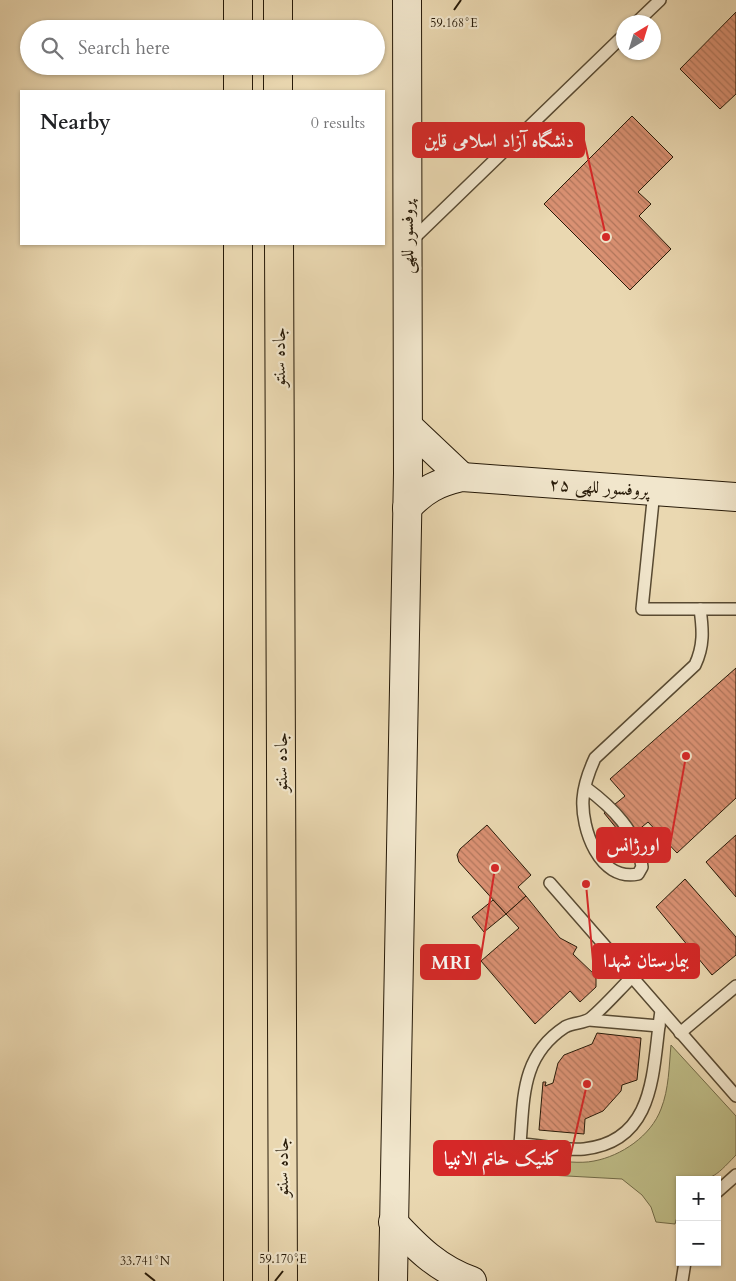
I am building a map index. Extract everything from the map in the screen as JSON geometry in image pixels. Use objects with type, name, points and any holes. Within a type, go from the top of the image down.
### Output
[{"type":"main road","points":[[238,0],[238,20]]},
{"type":"main road","points":[[278,0],[278,20]]},
{"type":"main road","points":[[238,75],[238,90]]},
{"type":"main road","points":[[278,75],[278,90]]},
{"type":"main road","points":[[238,245],[238,1281]]},
{"type":"main road","name":"جاده سنتو","points":[[279,245],[283,1281]]},
{"type":"street","name":"پروفسور للهی","points":[[393,1281],[408,473],[406,0]]},
{"type":"street","points":[[408,426],[462,477]]},
{"type":"street","name":"پروفسور للهی ۲۵","points":[[407,508],[420,494],[439,482],[462,477],[736,497]]},
{"type":"street","points":[[394,1222],[423,1254],[451,1274],[472,1281]]},
{"type":"lane","points":[[644,15],[660,0]]},
{"type":"lane","points":[[407,245],[616,43]]},
{"type":"lane","points":[[654,491],[642,609],[736,609]]},
{"type":"lane","points":[[585,787],[605,802],[635,838],[642,867],[638,874],[622,874],[611,869],[601,860],[593,846],[584,812],[585,787],[588,772],[595,758],[695,665],[701,653],[704,635],[700,610]]},
{"type":"lane","points":[[550,883],[736,1096]]},
{"type":"lane","points":[[589,1020],[632,978]]},
{"type":"lane","points":[[680,1033],[736,986]]},
{"type":"lane","points":[[659,1026],[589,1020],[567,1026],[551,1038],[534,1058],[525,1080],[520,1144],[584,1149],[611,1142],[632,1128],[649,1098],[659,1026],[661,1011]]},
{"type":"lane","points":[[721,1188],[736,1175]]},
{"type":"lane","points":[[682,1281],[684,1266]]},
{"type":"shaded area","points":[[671,1045],[736,1116],[736,1155],[722,1169],[712,1176],[676,1176],[675,1224],[656,1222],[651,1207],[642,1195],[622,1179],[549,1175],[548,1160],[594,1161],[614,1155],[643,1136],[661,1109],[666,1094]]},
{"type":"building","points":[[736,12],[736,94],[720,109],[680,69]]},
{"type":"building","points":[[632,116],[673,157],[638,192],[651,204],[639,216],[671,249],[630,290],[544,204]]},
{"type":"building","points":[[736,668],[736,798],[677,853],[648,822],[626,840],[604,813],[625,796],[610,779]]},
{"type":"building","points":[[487,825],[531,875],[518,887],[526,896],[506,914],[459,862],[457,855],[460,849]]},
{"type":"building","points":[[736,835],[736,897],[706,862]]},
{"type":"building","points":[[685,879],[736,937],[736,955],[712,975],[656,907]]},
{"type":"building","points":[[526,896],[560,938],[577,947],[573,954],[596,976],[596,987],[580,1002],[570,991],[535,1024],[481,961],[519,928],[506,914]]},
{"type":"building","points":[[493,900],[506,914],[484,932],[472,917]]},
{"type":"building","points":[[597,1033],[641,1038],[637,1080],[622,1085],[621,1091],[603,1111],[585,1119],[584,1134],[539,1130],[543,1082],[546,1082],[545,1086],[553,1083],[558,1063],[564,1055],[592,1044]]},
{"type":"place","name":"دنشگاه آزاد اسلامی قاین","points":[[606,237]]},
{"type":"place","name":"اورژانس","points":[[686,756]]},
{"type":"place","name":"MRI","points":[[495,868]]},
{"type":"place","name":"بیمارستان شهدا","points":[[586,884]]},
{"type":"place","name":"کلنیک خاتم الانبیا","points":[[587,1084]]}]
